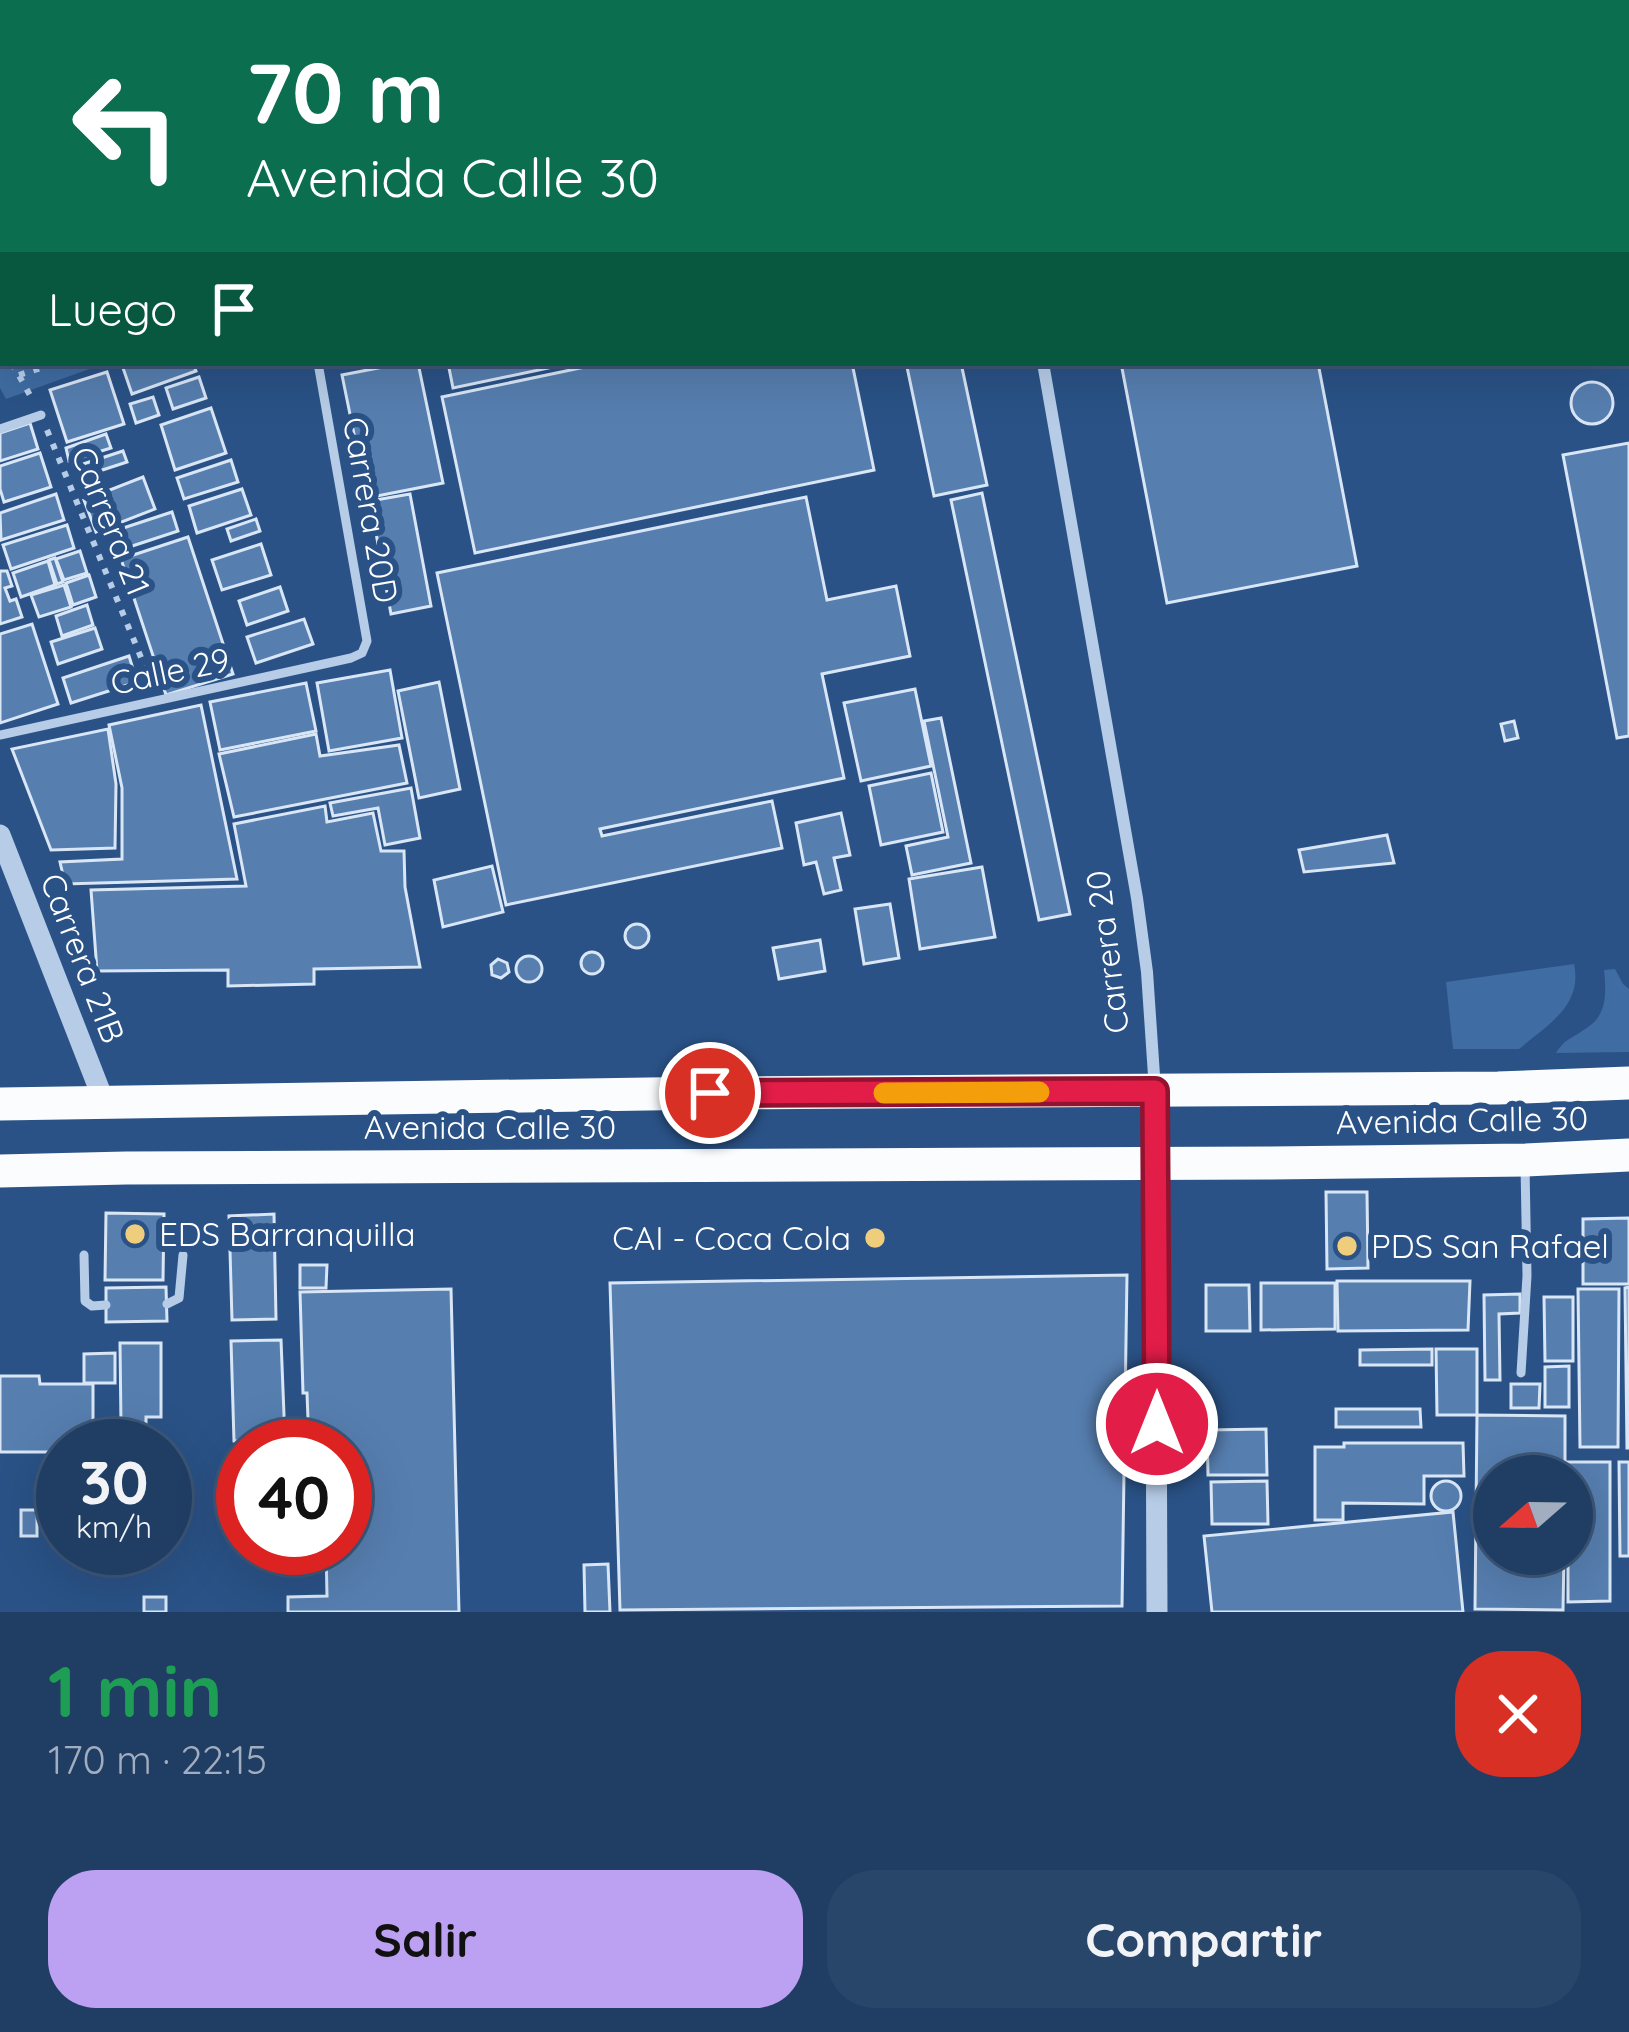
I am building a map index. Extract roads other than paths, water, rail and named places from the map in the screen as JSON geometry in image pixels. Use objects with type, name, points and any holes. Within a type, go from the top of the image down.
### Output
[{"type":"highway","name":"Avenida Calle 30","points":[[0,1104],[1629,1083]]},
{"type":"highway","name":"Avenida Calle 30","points":[[0,1172],[1526,1160],[1629,1155]]},
{"type":"street","name":"Carrera 20","points":[[1044,366],[1147,973],[1157,1163],[1157,1612]]},
{"type":"street","name":"Carrera 21B","points":[[0,836],[105,1104]]},
{"type":"lane","name":"Carrera 20D","points":[[319,366],[367,641],[362,652],[351,658]]},
{"type":"lane","points":[[0,429],[41,415]]},
{"type":"lane","name":"Calle 29","points":[[0,735],[351,658]]},
{"type":"lane","points":[[1521,1373],[1527,1276],[1526,1160]]},
{"type":"lane","points":[[84,1255],[85,1301],[106,1306]]},
{"type":"lane","points":[[167,1304],[179,1298],[183,1255]]},
{"type":"place","name":"EDS Barranquilla","points":[[135,1234]]},
{"type":"place","name":"CAI - Coca Cola","points":[[875,1238]]},
{"type":"place","name":"PDS San Rafael","points":[[1347,1246]]}]
